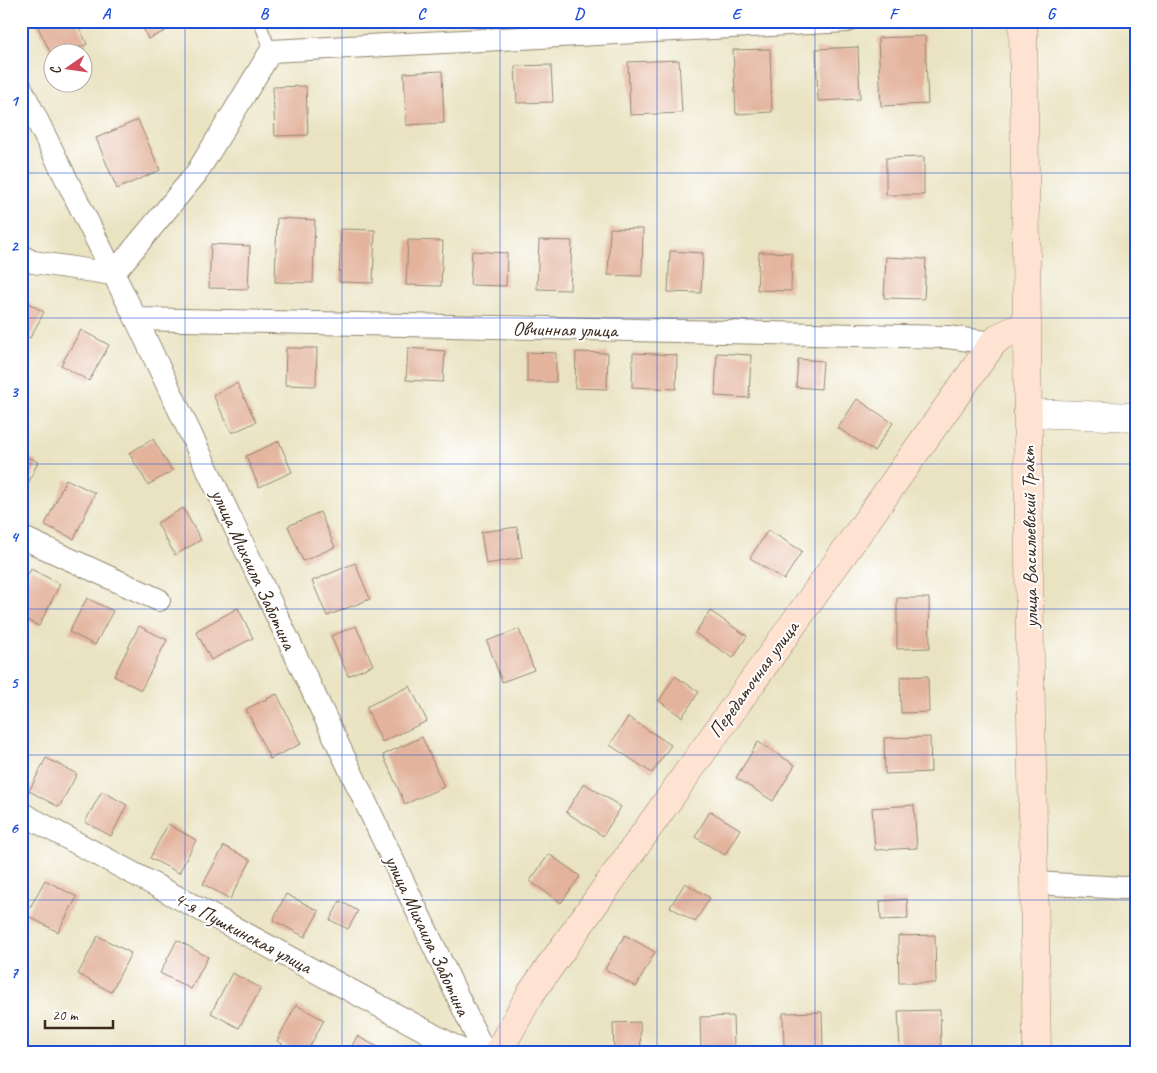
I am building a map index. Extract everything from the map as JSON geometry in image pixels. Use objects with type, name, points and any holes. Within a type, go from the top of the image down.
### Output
[{"type":"main road","name":"улица Васильевский Тракт","points":[[1023,21],[1028,326],[1030,677],[1037,1052]]},
{"type":"main road","name":"Передаточная улица","points":[[498,1052],[531,993],[993,343],[1001,336],[1028,326]]},
{"type":"street","points":[[21,256],[33,262],[113,274],[196,174],[271,51],[846,21]]},
{"type":"street","name":"улица Михаила Заботина","points":[[21,88],[136,319],[484,1052]]},
{"type":"street","name":"Овчинная улица","points":[[136,319],[947,337],[993,343]]},
{"type":"street","points":[[1028,413],[1136,417]]},
{"type":"street","points":[[21,537],[159,600]]},
{"type":"street","name":"4-я Пушкинская улица","points":[[21,813],[465,1052]]},
{"type":"street","points":[[1034,883],[1124,888],[1136,886]]},
{"type":"lane","points":[[259,21],[271,51]]},
{"type":"building","points":[[40,21],[76,21],[86,42],[45,42],[36,23]]},
{"type":"building","points":[[140,21],[174,21],[176,26],[148,39]]},
{"type":"building","points":[[925,36],[928,104],[881,106],[878,38]]},
{"type":"building","points":[[858,47],[860,99],[818,101],[816,49]]},
{"type":"building","points":[[770,49],[772,112],[736,114],[733,50]]},
{"type":"building","points":[[679,60],[682,113],[630,115],[628,62]]},
{"type":"building","points":[[551,65],[553,102],[517,103],[515,66]]},
{"type":"building","points":[[442,71],[444,123],[406,125],[404,73]]},
{"type":"building","points":[[306,86],[308,135],[275,136],[273,87]]},
{"type":"building","points":[[138,120],[160,170],[117,189],[96,138]]},
{"type":"building","points":[[924,157],[924,195],[886,195],[886,158]]},
{"type":"building","points":[[277,218],[315,220],[313,283],[275,282]]},
{"type":"building","points":[[610,228],[643,229],[642,276],[608,275]]},
{"type":"building","points":[[341,229],[375,230],[373,283],[339,282]]},
{"type":"building","points":[[408,240],[443,241],[441,286],[406,285]]},
{"type":"building","points":[[539,240],[572,241],[570,290],[537,289]]},
{"type":"building","points":[[211,244],[250,246],[248,289],[209,288]]},
{"type":"building","points":[[472,251],[507,253],[506,286],[470,285]]},
{"type":"building","points":[[670,251],[703,253],[701,293],[668,292]]},
{"type":"building","points":[[759,252],[792,253],[791,291],[757,290]]},
{"type":"building","points":[[886,257],[926,259],[924,299],[884,298]]},
{"type":"building","points":[[21,299],[44,312],[30,338],[21,333]]},
{"type":"building","points":[[81,330],[109,345],[89,381],[61,365]]},
{"type":"building","points":[[286,348],[317,348],[316,386],[285,385]]},
{"type":"building","points":[[408,348],[445,351],[443,382],[406,380]]},
{"type":"building","points":[[527,352],[556,353],[556,382],[527,382]]},
{"type":"building","points":[[576,352],[608,353],[607,389],[575,388]]},
{"type":"building","points":[[633,353],[677,355],[676,389],[632,387]]},
{"type":"building","points":[[717,353],[751,355],[749,398],[715,396]]},
{"type":"building","points":[[798,359],[823,361],[821,389],[796,387]]},
{"type":"building","points":[[237,383],[256,422],[232,433],[213,395]]},
{"type":"building","points":[[857,399],[893,423],[874,451],[838,428]]},
{"type":"building","points":[[153,439],[172,471],[148,485],[129,453]]},
{"type":"building","points":[[279,441],[292,472],[259,487],[246,456]]},
{"type":"building","points":[[21,454],[38,462],[21,499]]},
{"type":"building","points":[[66,479],[95,493],[74,539],[45,525]]},
{"type":"building","points":[[183,508],[201,540],[175,555],[157,523]]},
{"type":"building","points":[[320,512],[335,547],[303,561],[288,526]]},
{"type":"building","points":[[517,527],[522,558],[486,564],[481,532]]},
{"type":"building","points":[[768,530],[802,551],[784,580],[750,558]]},
{"type":"building","points":[[355,563],[370,599],[327,616],[312,581]]},
{"type":"building","points":[[31,569],[60,584],[39,626],[21,617],[21,588]]},
{"type":"building","points":[[87,598],[113,611],[95,645],[69,632]]},
{"type":"building","points":[[897,598],[929,598],[930,648],[897,649]]},
{"type":"building","points":[[238,608],[253,638],[211,660],[196,631]]},
{"type":"building","points":[[710,611],[747,636],[733,658],[695,633]]},
{"type":"building","points":[[139,626],[167,640],[141,690],[114,676]]},
{"type":"building","points":[[356,626],[373,665],[348,676],[331,636]]},
{"type":"building","points":[[519,629],[534,670],[502,682],[487,641]]},
{"type":"building","points":[[675,676],[699,692],[682,717],[659,701]]},
{"type":"building","points":[[928,676],[929,712],[901,713],[900,677]]},
{"type":"building","points":[[410,686],[427,721],[382,742],[366,707]]},
{"type":"building","points":[[277,694],[301,744],[270,759],[246,709]]},
{"type":"building","points":[[628,717],[671,745],[652,773],[610,745]]},
{"type":"building","points":[[422,737],[444,787],[405,804],[383,755]]},
{"type":"building","points":[[930,737],[931,772],[885,774],[884,738]]},
{"type":"building","points":[[758,742],[795,765],[773,801],[736,778]]},
{"type":"building","points":[[46,758],[77,774],[59,807],[29,791]]},
{"type":"building","points":[[584,783],[621,807],[603,836],[566,812]]},
{"type":"building","points":[[102,791],[127,805],[111,836],[85,822]]},
{"type":"building","points":[[914,805],[917,848],[875,850],[872,808]]},
{"type":"building","points":[[710,811],[740,829],[725,855],[695,837]]},
{"type":"building","points":[[168,824],[196,840],[179,873],[150,858]]},
{"type":"building","points":[[224,846],[251,860],[230,899],[203,884]]},
{"type":"building","points":[[549,854],[580,876],[561,903],[530,881]]},
{"type":"building","points":[[21,857],[29,862],[21,876]]},
{"type":"building","points":[[45,880],[77,897],[58,932],[26,915]]},
{"type":"building","points":[[685,883],[710,898],[695,922],[670,907]]},
{"type":"building","points":[[286,894],[319,911],[305,937],[273,920]]},
{"type":"building","points":[[907,899],[908,919],[881,920],[880,901]]},
{"type":"building","points":[[340,901],[358,911],[348,929],[330,920]]},
{"type":"building","points":[[625,935],[655,952],[636,987],[605,969]]},
{"type":"building","points":[[935,935],[936,983],[899,983],[898,936]]},
{"type":"building","points":[[98,936],[131,953],[111,992],[78,974]]},
{"type":"building","points":[[177,940],[208,957],[191,989],[160,973]]},
{"type":"building","points":[[232,973],[261,988],[239,1028],[211,1013]]},
{"type":"building","points":[[296,1005],[324,1020],[307,1052],[296,1052],[277,1041]]},
{"type":"building","points":[[940,1010],[941,1047],[900,1049],[898,1011]]},
{"type":"building","points":[[822,1012],[823,1047],[784,1049],[783,1013]]},
{"type":"building","points":[[733,1016],[734,1048],[701,1049],[700,1017]]},
{"type":"building","points":[[640,1022],[641,1052],[614,1052],[613,1023]]},
{"type":"building","points":[[357,1036],[387,1052],[349,1052]]}]
